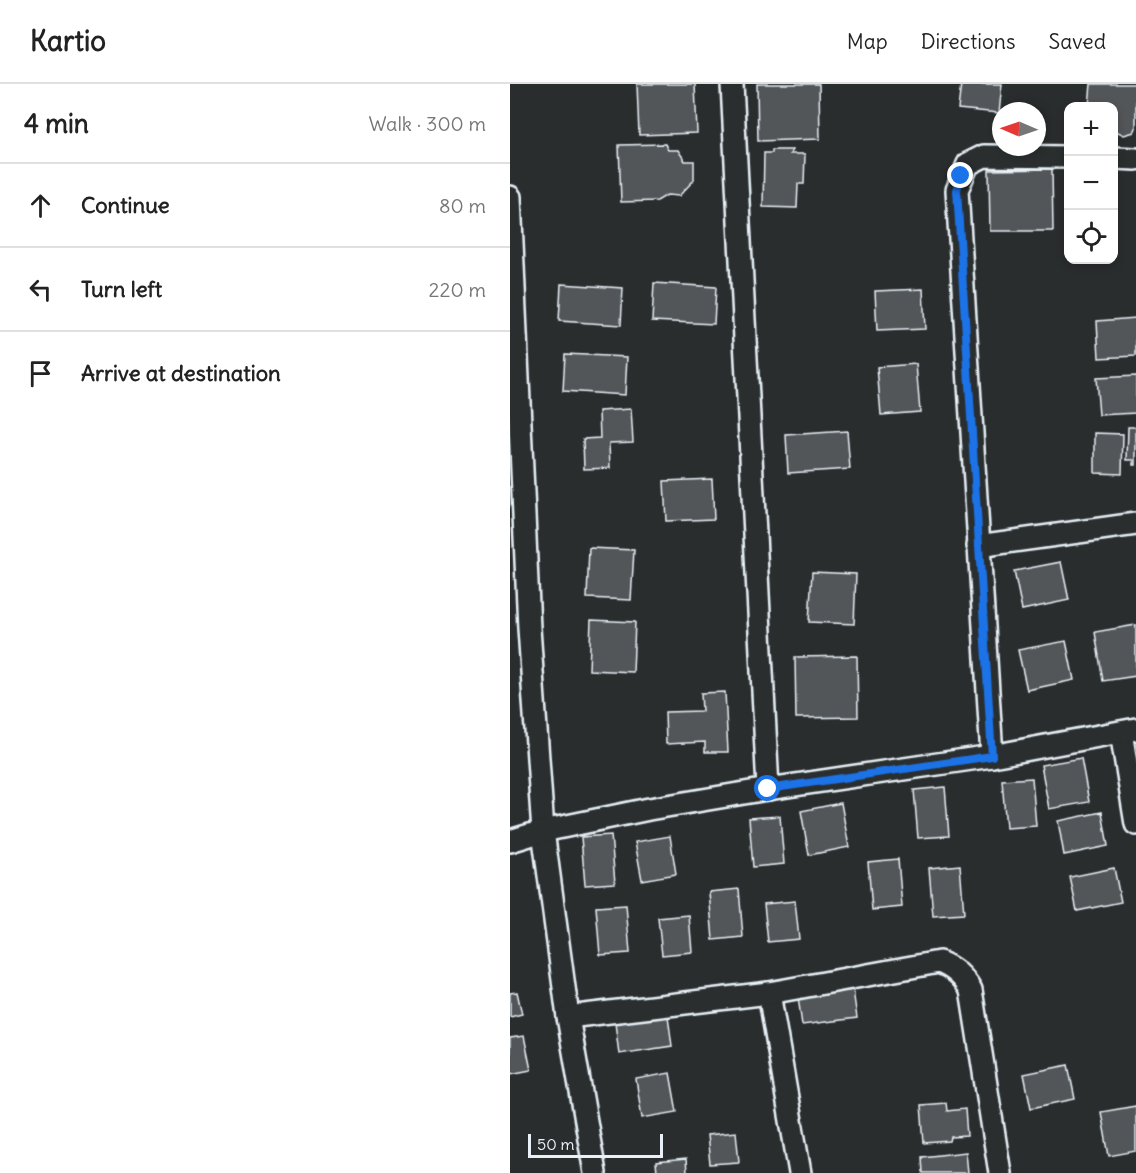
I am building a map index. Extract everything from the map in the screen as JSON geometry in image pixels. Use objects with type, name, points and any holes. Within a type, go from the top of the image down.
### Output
[{"type":"street","points":[[732,84],[768,789]]},
{"type":"street","points":[[992,756],[957,190],[968,164],[984,156],[1064,158]]},
{"type":"street","points":[[1118,158],[1136,159]]},
{"type":"street","points":[[510,197],[530,628],[543,831],[568,1017],[595,1173]]},
{"type":"street","points":[[978,546],[1136,524]]},
{"type":"street","points":[[510,841],[543,831],[649,809],[992,756],[1128,731],[1136,824]]},
{"type":"street","points":[[568,1017],[769,993],[939,962],[951,967],[964,978],[971,990],[1000,1173]]},
{"type":"street","points":[[769,993],[800,1173]]},
{"type":"building","points":[[637,84],[695,84],[697,133],[639,135]]},
{"type":"building","points":[[757,84],[819,84],[820,139],[758,141]]},
{"type":"building","points":[[961,84],[1002,84],[1000,102],[992,102],[992,112],[958,109]]},
{"type":"building","points":[[1091,84],[1136,84],[1136,128],[1134,132],[1124,135],[1118,132],[1118,102],[1089,102]]},
{"type":"building","points":[[665,144],[668,150],[678,150],[685,161],[694,161],[694,180],[679,196],[667,195],[657,201],[621,202],[619,145]]},
{"type":"building","points":[[772,150],[792,150],[790,154],[805,154],[804,184],[798,184],[797,208],[763,207],[764,153],[772,153]]},
{"type":"building","points":[[1052,169],[1053,231],[990,231],[989,170]]},
{"type":"building","points":[[654,283],[716,287],[714,324],[652,321]]},
{"type":"building","points":[[561,284],[623,288],[621,325],[559,321]]},
{"type":"building","points":[[923,289],[925,329],[877,331],[875,291]]},
{"type":"building","points":[[1136,318],[1136,356],[1099,358],[1097,321]]},
{"type":"building","points":[[565,354],[627,357],[625,395],[563,391]]},
{"type":"building","points":[[916,364],[920,412],[881,415],[877,367]]},
{"type":"building","points":[[1136,376],[1136,413],[1099,415],[1096,378]]},
{"type":"building","points":[[631,409],[633,442],[609,443],[610,468],[584,469],[583,439],[600,438],[599,411]]},
{"type":"building","points":[[1128,427],[1136,427],[1136,465],[1134,465],[1134,460],[1127,460]]},
{"type":"building","points":[[847,431],[850,469],[788,473],[786,435]]},
{"type":"building","points":[[1095,433],[1123,434],[1122,474],[1095,473]]},
{"type":"building","points":[[712,479],[714,519],[666,521],[664,481]]},
{"type":"building","points":[[589,548],[634,550],[631,600],[587,598]]},
{"type":"building","points":[[1061,562],[1069,600],[1022,610],[1014,571]]},
{"type":"building","points":[[812,572],[856,574],[854,624],[809,622]]},
{"type":"building","points":[[591,620],[635,622],[633,672],[589,670]]},
{"type":"building","points":[[1136,625],[1136,676],[1103,681],[1095,632]]},
{"type":"building","points":[[1066,641],[1074,680],[1027,690],[1018,650]]},
{"type":"building","points":[[857,656],[858,717],[796,718],[795,657]]},
{"type":"building","points":[[725,692],[728,752],[705,752],[705,742],[666,744],[665,712],[702,711],[701,693]]},
{"type":"building","points":[[1081,758],[1089,802],[1049,809],[1041,765]]},
{"type":"building","points":[[1032,778],[1036,826],[1006,828],[1002,780]]},
{"type":"building","points":[[945,787],[949,836],[918,838],[914,790]]},
{"type":"building","points":[[841,803],[849,847],[809,855],[801,811]]},
{"type":"building","points":[[1102,812],[1108,846],[1064,855],[1058,821]]},
{"type":"building","points":[[780,816],[784,864],[753,867],[749,818]]},
{"type":"building","points":[[611,835],[615,883],[585,885],[581,837]]},
{"type":"building","points":[[670,836],[676,874],[642,880],[635,842]]},
{"type":"building","points":[[898,859],[902,907],[872,910],[868,862]]},
{"type":"building","points":[[960,865],[964,914],[933,916],[929,868]]},
{"type":"building","points":[[1114,868],[1121,902],[1077,911],[1070,877]]},
{"type":"building","points":[[739,889],[743,937],[713,940],[709,892]]},
{"type":"building","points":[[795,901],[799,939],[768,942],[764,904]]},
{"type":"building","points":[[626,905],[630,953],[600,955],[596,907]]},
{"type":"building","points":[[689,915],[692,952],[662,955],[658,918]]},
{"type":"building","points":[[853,990],[857,1018],[802,1025],[798,997]]},
{"type":"building","points":[[517,992],[522,1014],[510,1017],[510,993]]},
{"type":"building","points":[[668,1016],[672,1046],[619,1054],[615,1023]]},
{"type":"building","points":[[524,1036],[531,1070],[510,1074],[510,1038]]},
{"type":"building","points":[[1068,1065],[1075,1099],[1031,1108],[1024,1074]]},
{"type":"building","points":[[670,1073],[677,1112],[642,1118],[636,1079]]},
{"type":"building","points":[[946,1103],[947,1111],[965,1109],[967,1136],[951,1137],[950,1141],[924,1143],[921,1105]]},
{"type":"building","points":[[1136,1106],[1136,1151],[1109,1156],[1101,1112]]},
{"type":"building","points":[[736,1132],[739,1162],[710,1164],[707,1135]]},
{"type":"building","points":[[966,1152],[968,1173],[923,1173],[922,1157]]},
{"type":"building","points":[[686,1159],[687,1173],[657,1173],[656,1162]]},
{"type":"route","points":[[768,789],[992,756],[957,190],[961,176]]}]
